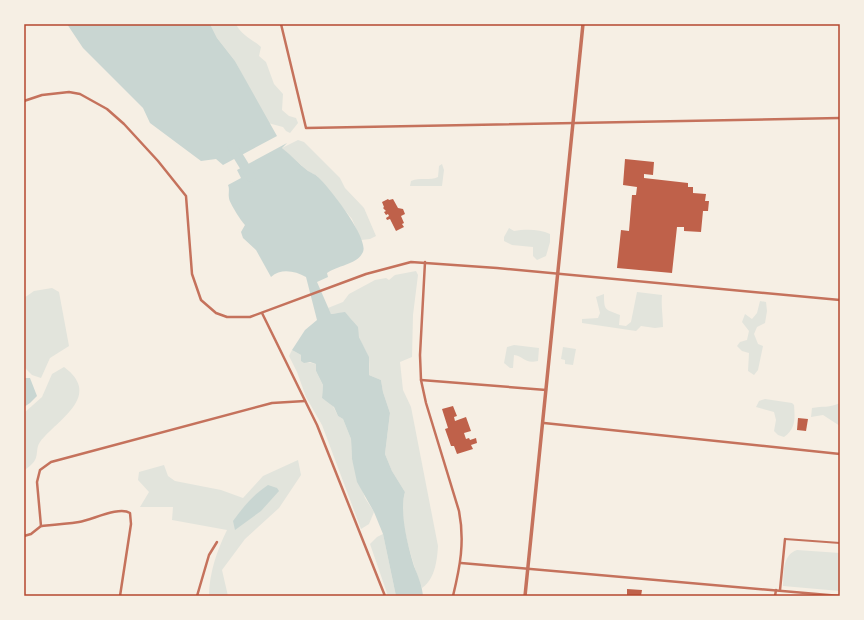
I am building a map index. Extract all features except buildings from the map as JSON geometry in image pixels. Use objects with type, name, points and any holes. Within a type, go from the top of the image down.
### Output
[{"type":"street","points":[[280,24],[298,102],[306,128],[840,118]]},
{"type":"street","points":[[525,596],[544,423],[556,274],[583,24]]},
{"type":"street","points":[[24,101],[42,95],[68,92],[80,94],[93,101],[124,124],[182,188],[186,196],[189,220],[189,257],[192,274],[201,300],[208,308],[227,317],[237,319],[262,313],[342,283],[393,266],[411,262],[426,262],[840,300]]},
{"type":"street","points":[[426,262],[420,355],[421,380],[426,403],[460,511],[463,544],[461,563],[452,596]]},
{"type":"street","points":[[262,313],[284,355],[317,425],[385,596]]},
{"type":"street","points":[[421,380],[546,390]]},
{"type":"street","points":[[41,526],[37,482],[40,470],[51,462],[272,403],[305,401]]},
{"type":"street","points":[[544,423],[840,454]]},
{"type":"street","points":[[24,536],[31,534],[41,526],[80,522],[118,512],[127,512],[130,514],[131,524],[120,596]]},
{"type":"street","points":[[780,590],[785,538],[840,543]]},
{"type":"street","points":[[197,596],[209,555],[217,542]]},
{"type":"street","points":[[461,563],[840,596]]},
{"type":"street","points":[[775,596],[776,590]]},
{"type":"shaded area","points":[[67,24],[210,24],[217,38],[235,61],[277,136],[223,165],[216,159],[201,161],[150,123],[143,108],[83,48]]},
{"type":"shaded area","points":[[210,24],[236,24],[244,34],[261,47],[259,56],[266,62],[274,84],[283,94],[282,110],[289,116],[296,118],[298,123],[290,133],[283,127],[268,123],[235,61],[217,38]]},
{"type":"shaded area","points":[[298,140],[304,142],[340,178],[345,188],[364,208],[376,236],[370,239],[361,240],[352,219],[317,176],[309,172],[282,148]]},
{"type":"shaded area","points":[[287,143],[282,148],[308,171],[317,176],[331,191],[347,213],[360,236],[363,245],[363,252],[356,260],[331,270],[327,273],[328,277],[317,282],[331,314],[345,312],[358,327],[359,337],[369,357],[369,375],[381,380],[383,392],[390,413],[385,454],[392,471],[405,492],[403,509],[405,529],[423,596],[396,596],[383,534],[374,512],[357,482],[352,459],[351,439],[343,419],[338,416],[334,407],[322,398],[323,385],[316,371],[316,364],[310,362],[304,363],[301,361],[301,355],[292,350],[305,330],[317,320],[306,277],[297,273],[284,271],[271,277],[256,250],[243,238],[241,232],[245,225],[230,200],[228,185],[241,178],[237,170]]},
{"type":"shaded area","points":[[442,164],[444,170],[442,186],[410,186],[411,181],[414,180],[432,179],[438,177],[439,166]]},
{"type":"shaded area","points":[[509,228],[514,231],[532,230],[550,234],[550,242],[546,256],[537,260],[533,256],[533,247],[512,245],[504,241],[504,237]]},
{"type":"shaded area","points":[[416,271],[418,275],[413,315],[412,357],[400,362],[403,390],[411,407],[438,546],[433,575],[422,588],[404,527],[403,503],[405,492],[392,471],[385,454],[390,413],[383,392],[381,380],[369,375],[368,356],[354,323],[344,314],[331,314],[328,308],[343,302],[349,294],[375,280],[386,278],[389,280],[395,275]]},
{"type":"shaded area","points":[[52,288],[59,292],[69,346],[50,358],[41,378],[32,375],[24,367],[24,298],[34,291]]},
{"type":"shaded area","points":[[637,292],[662,295],[663,327],[655,328],[641,326],[636,331],[582,323],[582,319],[598,318],[600,313],[596,297],[604,294],[604,304],[606,309],[620,315],[619,325],[626,326],[631,322]]},
{"type":"shaded area","points":[[760,301],[766,302],[767,311],[765,323],[757,327],[754,334],[758,344],[763,346],[758,370],[754,375],[748,371],[749,353],[742,351],[737,346],[740,342],[747,340],[749,331],[742,322],[745,314],[752,319],[757,313]]},
{"type":"shaded area","points":[[514,345],[539,348],[538,361],[527,361],[514,355],[513,368],[510,368],[504,363],[507,347]]},
{"type":"shaded area","points":[[563,347],[576,349],[573,365],[565,364],[565,360],[561,359]]},
{"type":"shaded area","points":[[292,350],[301,355],[301,361],[316,364],[316,371],[323,385],[322,398],[332,404],[338,416],[343,419],[351,439],[352,459],[365,498],[374,512],[369,524],[361,529],[322,425],[306,397],[297,372],[289,356]]},
{"type":"shaded area","points":[[64,367],[75,378],[79,388],[78,397],[66,416],[40,442],[35,460],[24,471],[24,413],[42,397],[52,374]]},
{"type":"shaded area","points":[[24,378],[30,378],[37,396],[24,407]]},
{"type":"shaded area","points":[[765,399],[792,403],[794,405],[793,427],[784,437],[778,435],[774,431],[776,420],[774,412],[756,407],[759,401]]},
{"type":"shaded area","points":[[840,403],[840,426],[823,415],[811,417],[812,408],[836,405]]},
{"type":"shaded area","points":[[298,460],[301,475],[279,508],[245,539],[222,570],[228,596],[209,596],[210,579],[214,562],[227,530],[172,520],[173,507],[140,507],[149,492],[138,480],[139,472],[164,465],[168,476],[175,481],[221,490],[243,498],[263,476]]},
{"type":"shaded area","points":[[268,485],[277,488],[279,491],[261,511],[235,530],[233,521],[241,510]]},
{"type":"shaded area","points":[[383,534],[396,596],[388,596],[370,544],[377,537]]},
{"type":"shaded area","points":[[797,550],[840,553],[840,591],[783,586],[786,560],[792,552]]},
{"type":"waterway","points":[[232,146],[251,177]]}]
